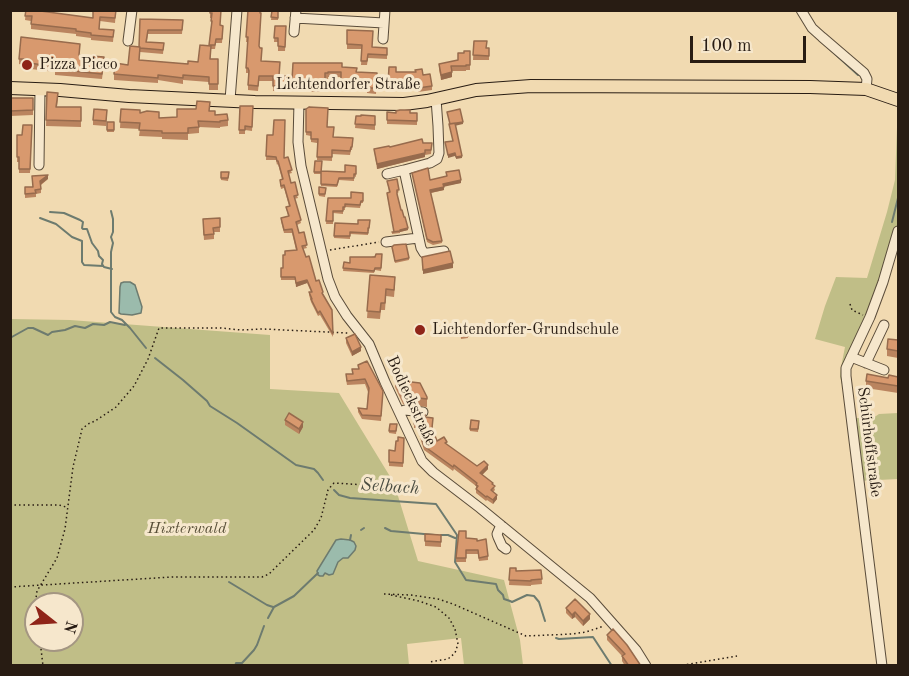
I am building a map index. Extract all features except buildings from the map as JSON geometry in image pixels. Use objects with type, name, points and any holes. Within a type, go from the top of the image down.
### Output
[{"type":"main road","name":"Lichtendorfer Straße","points":[[10,88],[255,102],[404,104],[476,90],[531,86],[810,87],[866,89],[898,100]]},
{"type":"street","points":[[128,41],[132,10]]},
{"type":"street","points":[[230,100],[237,10]]},
{"type":"street","points":[[383,39],[385,10]]},
{"type":"street","points":[[801,10],[817,32],[864,73],[867,79],[866,89]]},
{"type":"street","points":[[294,32],[296,14],[384,22]]},
{"type":"street","points":[[39,165],[40,89]]},
{"type":"street","points":[[387,174],[430,164],[437,159],[439,153],[436,99]]},
{"type":"street","name":"Bodieckstraße","points":[[298,102],[300,154],[328,279],[335,297],[369,344],[417,451],[426,466],[580,588],[613,622],[646,666]]},
{"type":"street","points":[[404,170],[421,248],[424,252],[431,254],[444,251]]},
{"type":"street","name":"Schürhoffstraße","points":[[882,666],[846,368],[870,317],[898,231]]},
{"type":"street","points":[[386,242],[418,238]]},
{"type":"street","points":[[866,363],[884,325]]},
{"type":"street","points":[[850,357],[884,370]]},
{"type":"street","points":[[399,412],[405,410],[423,412]]},
{"type":"street","points":[[501,525],[497,534],[502,546],[506,549]]},
{"type":"path","points":[[321,251],[386,242]]},
{"type":"path","points":[[849,304],[852,310],[870,317]]},
{"type":"path","points":[[37,592],[57,558],[82,429],[116,407],[134,386],[148,359],[159,328],[284,329],[348,334],[355,327]]},
{"type":"path","points":[[10,587],[172,577],[262,577],[269,574],[314,530],[321,518],[328,490],[334,483],[366,485]]},
{"type":"path","points":[[10,506],[59,505],[67,508]]},
{"type":"path","points":[[430,662],[448,658],[455,652],[458,644],[455,629],[449,618],[436,607],[384,594],[438,599],[526,636],[586,632],[613,622]]},
{"type":"path","points":[[678,666],[737,656]]},
{"type":"green space","points":[[898,101],[898,228],[882,281],[849,359],[851,418],[840,377],[845,347],[815,339],[836,277],[867,278],[895,180]]},
{"type":"green space","name":"Hixterwald","points":[[11,319],[70,320],[270,335],[270,389],[339,393],[394,483],[418,561],[504,580],[520,640],[523,665],[464,665],[461,638],[407,644],[409,665],[11,666]]},
{"type":"green space","points":[[898,413],[898,479],[859,481],[851,418],[873,418],[879,414]]},
{"type":"shaded area","points":[[124,282],[135,285],[142,307],[141,313],[132,315],[119,313],[120,287]]},
{"type":"shaded area","points":[[336,540],[354,542],[355,550],[348,558],[343,558],[338,562],[333,574],[318,575],[317,571]]},
{"type":"waterway","points":[[823,43],[858,75]]},
{"type":"waterway","points":[[892,222],[898,198]]},
{"type":"waterway","name":"Selbach","points":[[111,211],[113,219],[111,312],[130,328],[146,348]]},
{"type":"waterway","points":[[50,212],[64,213],[83,222],[82,228],[87,229],[92,243],[103,260],[102,264],[112,269]]},
{"type":"waterway","points":[[40,218],[56,224],[72,237],[82,241],[84,265],[103,266]]},
{"type":"waterway","points":[[10,338],[28,328],[48,335],[75,326],[85,328],[93,324],[104,325],[110,322],[125,325]]},
{"type":"waterway","name":"Selbach","points":[[155,358],[183,380],[210,406],[296,465],[314,469],[323,480]]},
{"type":"waterway","name":"Selbach","points":[[334,490],[339,495],[350,498],[436,504],[457,535],[455,562],[466,580],[496,584],[504,599],[512,602],[527,595],[534,596],[539,602],[545,621]]},
{"type":"waterway","points":[[385,528],[391,531],[435,535]]},
{"type":"waterway","points":[[350,540],[351,535]]},
{"type":"waterway","points":[[441,535],[455,538]]},
{"type":"waterway","points":[[268,618],[274,607],[294,596],[318,573]]},
{"type":"waterway","points":[[229,582],[273,607]]},
{"type":"waterway","points":[[235,666],[236,663],[242,663],[254,650],[264,626]]},
{"type":"waterway","name":"Selbach","points":[[556,638],[593,637],[612,666]]},
{"type":"place","name":"Pizza Picco","points":[[27,65]]},
{"type":"place","name":"Lichtendorfer-Grundschule","points":[[420,330]]}]
